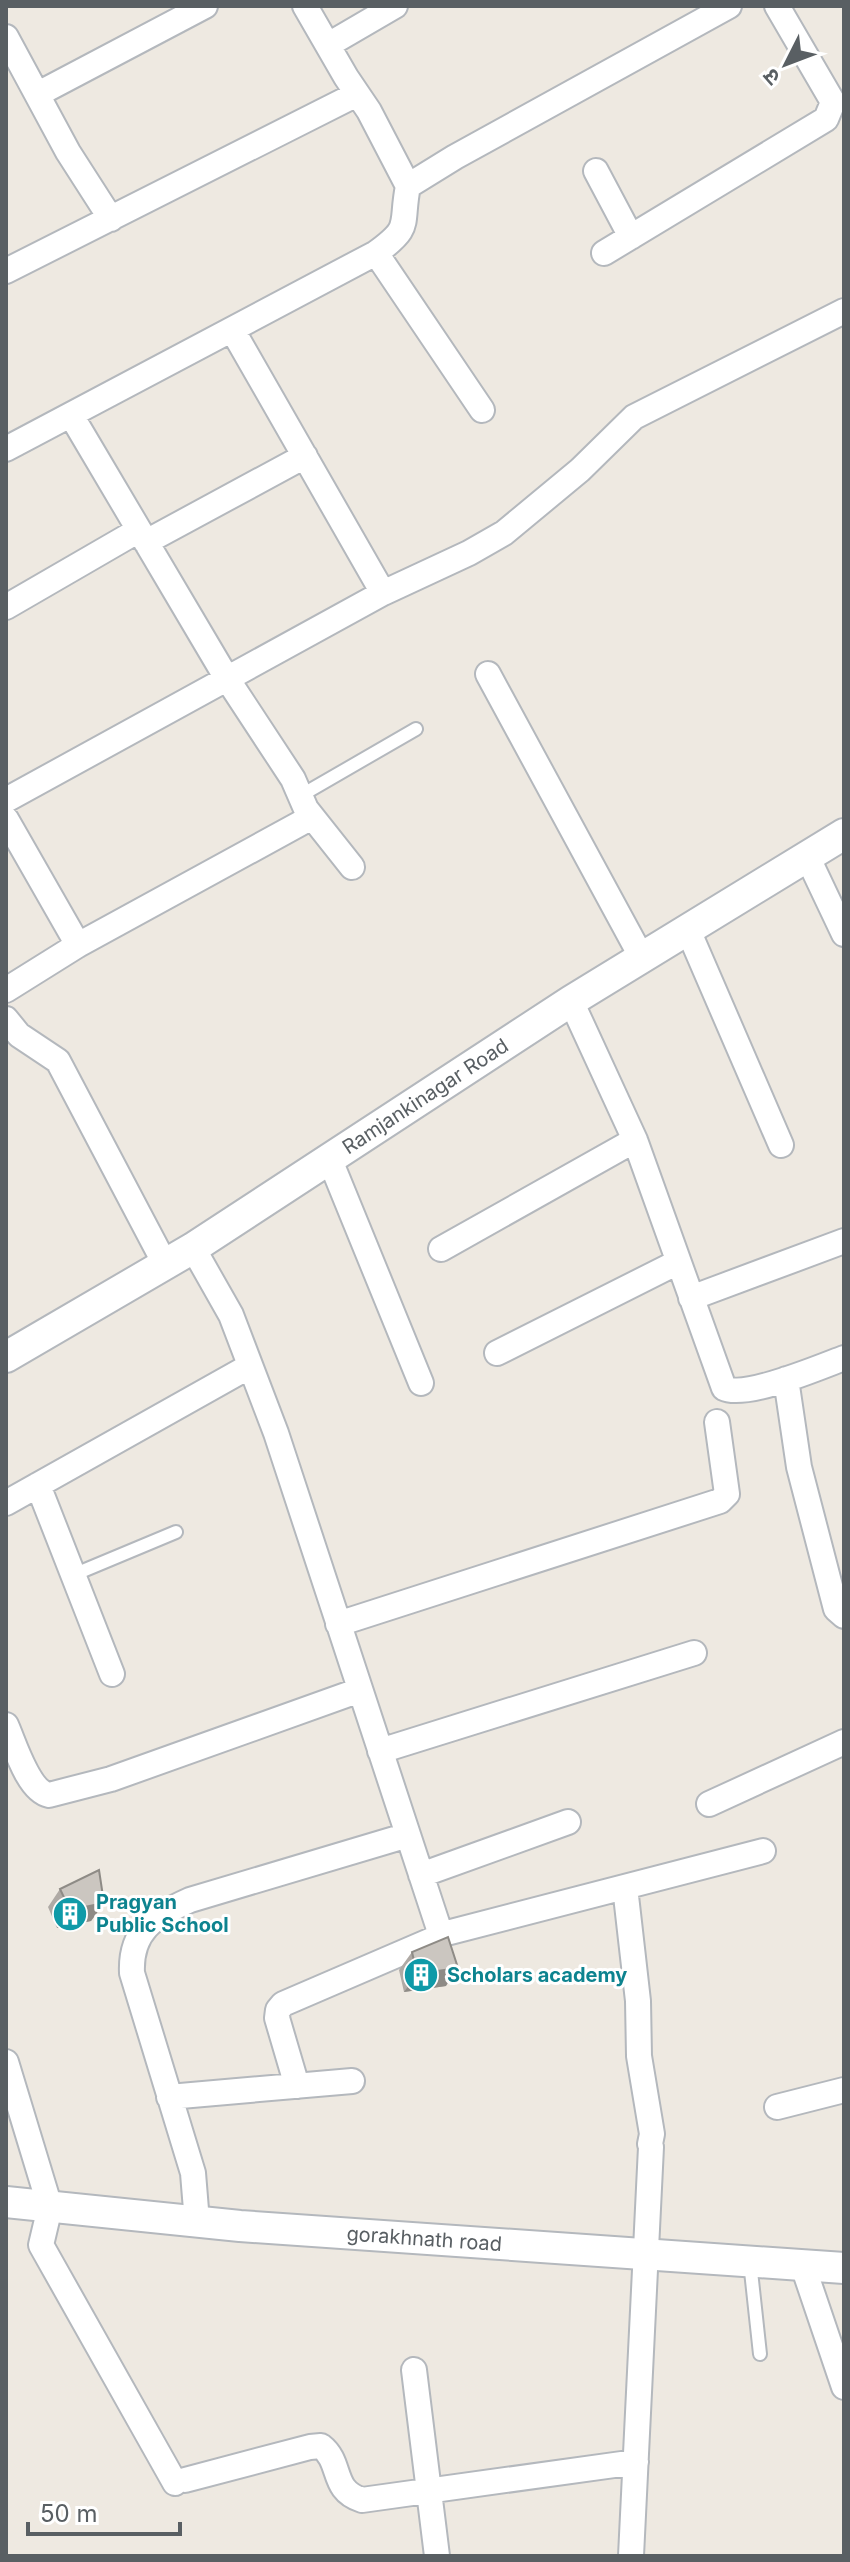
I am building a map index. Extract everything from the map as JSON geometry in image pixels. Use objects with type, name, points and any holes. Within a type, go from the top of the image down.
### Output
[{"type":"street","points":[[38,94],[205,6]]},
{"type":"street","points":[[6,449],[233,331],[396,239],[405,223],[404,203],[408,186],[369,111],[305,6]]},
{"type":"street","points":[[328,45],[395,6]]},
{"type":"street","points":[[604,253],[826,119],[836,96],[777,6]]},
{"type":"street","points":[[408,186],[717,9]]},
{"type":"street","points":[[6,37],[68,152],[111,219]]},
{"type":"street","points":[[6,271],[357,94]]},
{"type":"street","points":[[596,171],[631,237]]},
{"type":"street","points":[[376,253],[482,410]]},
{"type":"street","points":[[6,800],[226,677],[504,533],[580,470],[634,417],[844,311]]},
{"type":"street","points":[[233,331],[383,593]]},
{"type":"street","points":[[71,415],[226,677],[293,779],[306,806],[352,867]]},
{"type":"street","points":[[6,607],[305,456]]},
{"type":"street","points":[[488,674],[642,958]]},
{"type":"street","points":[[6,990],[306,806]]},
{"type":"street","points":[[6,819],[78,945]]},
{"type":"street","name":"Ramjankinagar Road","points":[[6,1357],[193,1248],[571,1001],[844,834]]},
{"type":"street","points":[[807,856],[844,934]]},
{"type":"street","points":[[688,930],[781,1145]]},
{"type":"street","points":[[571,1001],[635,1140],[724,1388],[734,1392],[786,1379],[844,1358]]},
{"type":"street","points":[[6,1019],[19,1035],[58,1061],[165,1264]]},
{"type":"street","points":[[441,1249],[635,1140]]},
{"type":"street","points":[[330,1160],[421,1383]]},
{"type":"street","points":[[691,1298],[844,1241]]},
{"type":"street","points":[[193,1248],[231,1315],[276,1433],[439,1935]]},
{"type":"street","points":[[497,1353],[678,1262]]},
{"type":"street","points":[[6,1503],[250,1366]]},
{"type":"street","points":[[786,1379],[799,1467],[836,1609],[844,1616]]},
{"type":"street","points":[[338,1624],[720,1501],[727,1494],[717,1422]]},
{"type":"street","points":[[38,1485],[112,1674]]},
{"type":"street","points":[[380,1751],[694,1653]]},
{"type":"street","points":[[6,1725],[33,1785],[40,1793],[49,1795],[111,1779],[360,1690]]},
{"type":"street","points":[[709,1804],[844,1742]]},
{"type":"street","points":[[421,1875],[568,1822]]},
{"type":"street","points":[[197,2222],[193,2173],[132,1973],[132,1952],[140,1933],[166,1911],[190,1900],[408,1835]]},
{"type":"street","points":[[297,2086],[277,2018],[283,2004],[439,1935],[763,1851]]},
{"type":"street","points":[[625,1887],[638,2001],[639,2056],[652,2134],[631,2556]]},
{"type":"street","points":[[6,2062],[50,2207],[41,2245],[180,2482],[321,2446],[329,2453],[340,2486],[350,2496],[362,2500],[636,2462]]},
{"type":"street","points":[[169,2097],[352,2081]]},
{"type":"street","points":[[777,2107],[844,2090]]},
{"type":"street","name":"gorakhnath road","points":[[6,2202],[197,2222],[844,2268]]},
{"type":"street","points":[[803,2266],[844,2387]]},
{"type":"street","points":[[414,2370],[437,2556]]},
{"type":"lane","points":[[306,806],[416,729]]},
{"type":"lane","points":[[73,1575],[176,1532]]},
{"type":"lane","points":[[750,2262],[760,2354]]},
{"type":"building","points":[[99,1870],[104,1903],[70,1910],[60,1889]]},
{"type":"building","points":[[448,1937],[458,1968],[417,1974],[412,1952]]},
{"type":"place","name":"Pragyan Public School","points":[[70,1914]]},
{"type":"place","name":"Scholars academy","points":[[421,1975]]}]
